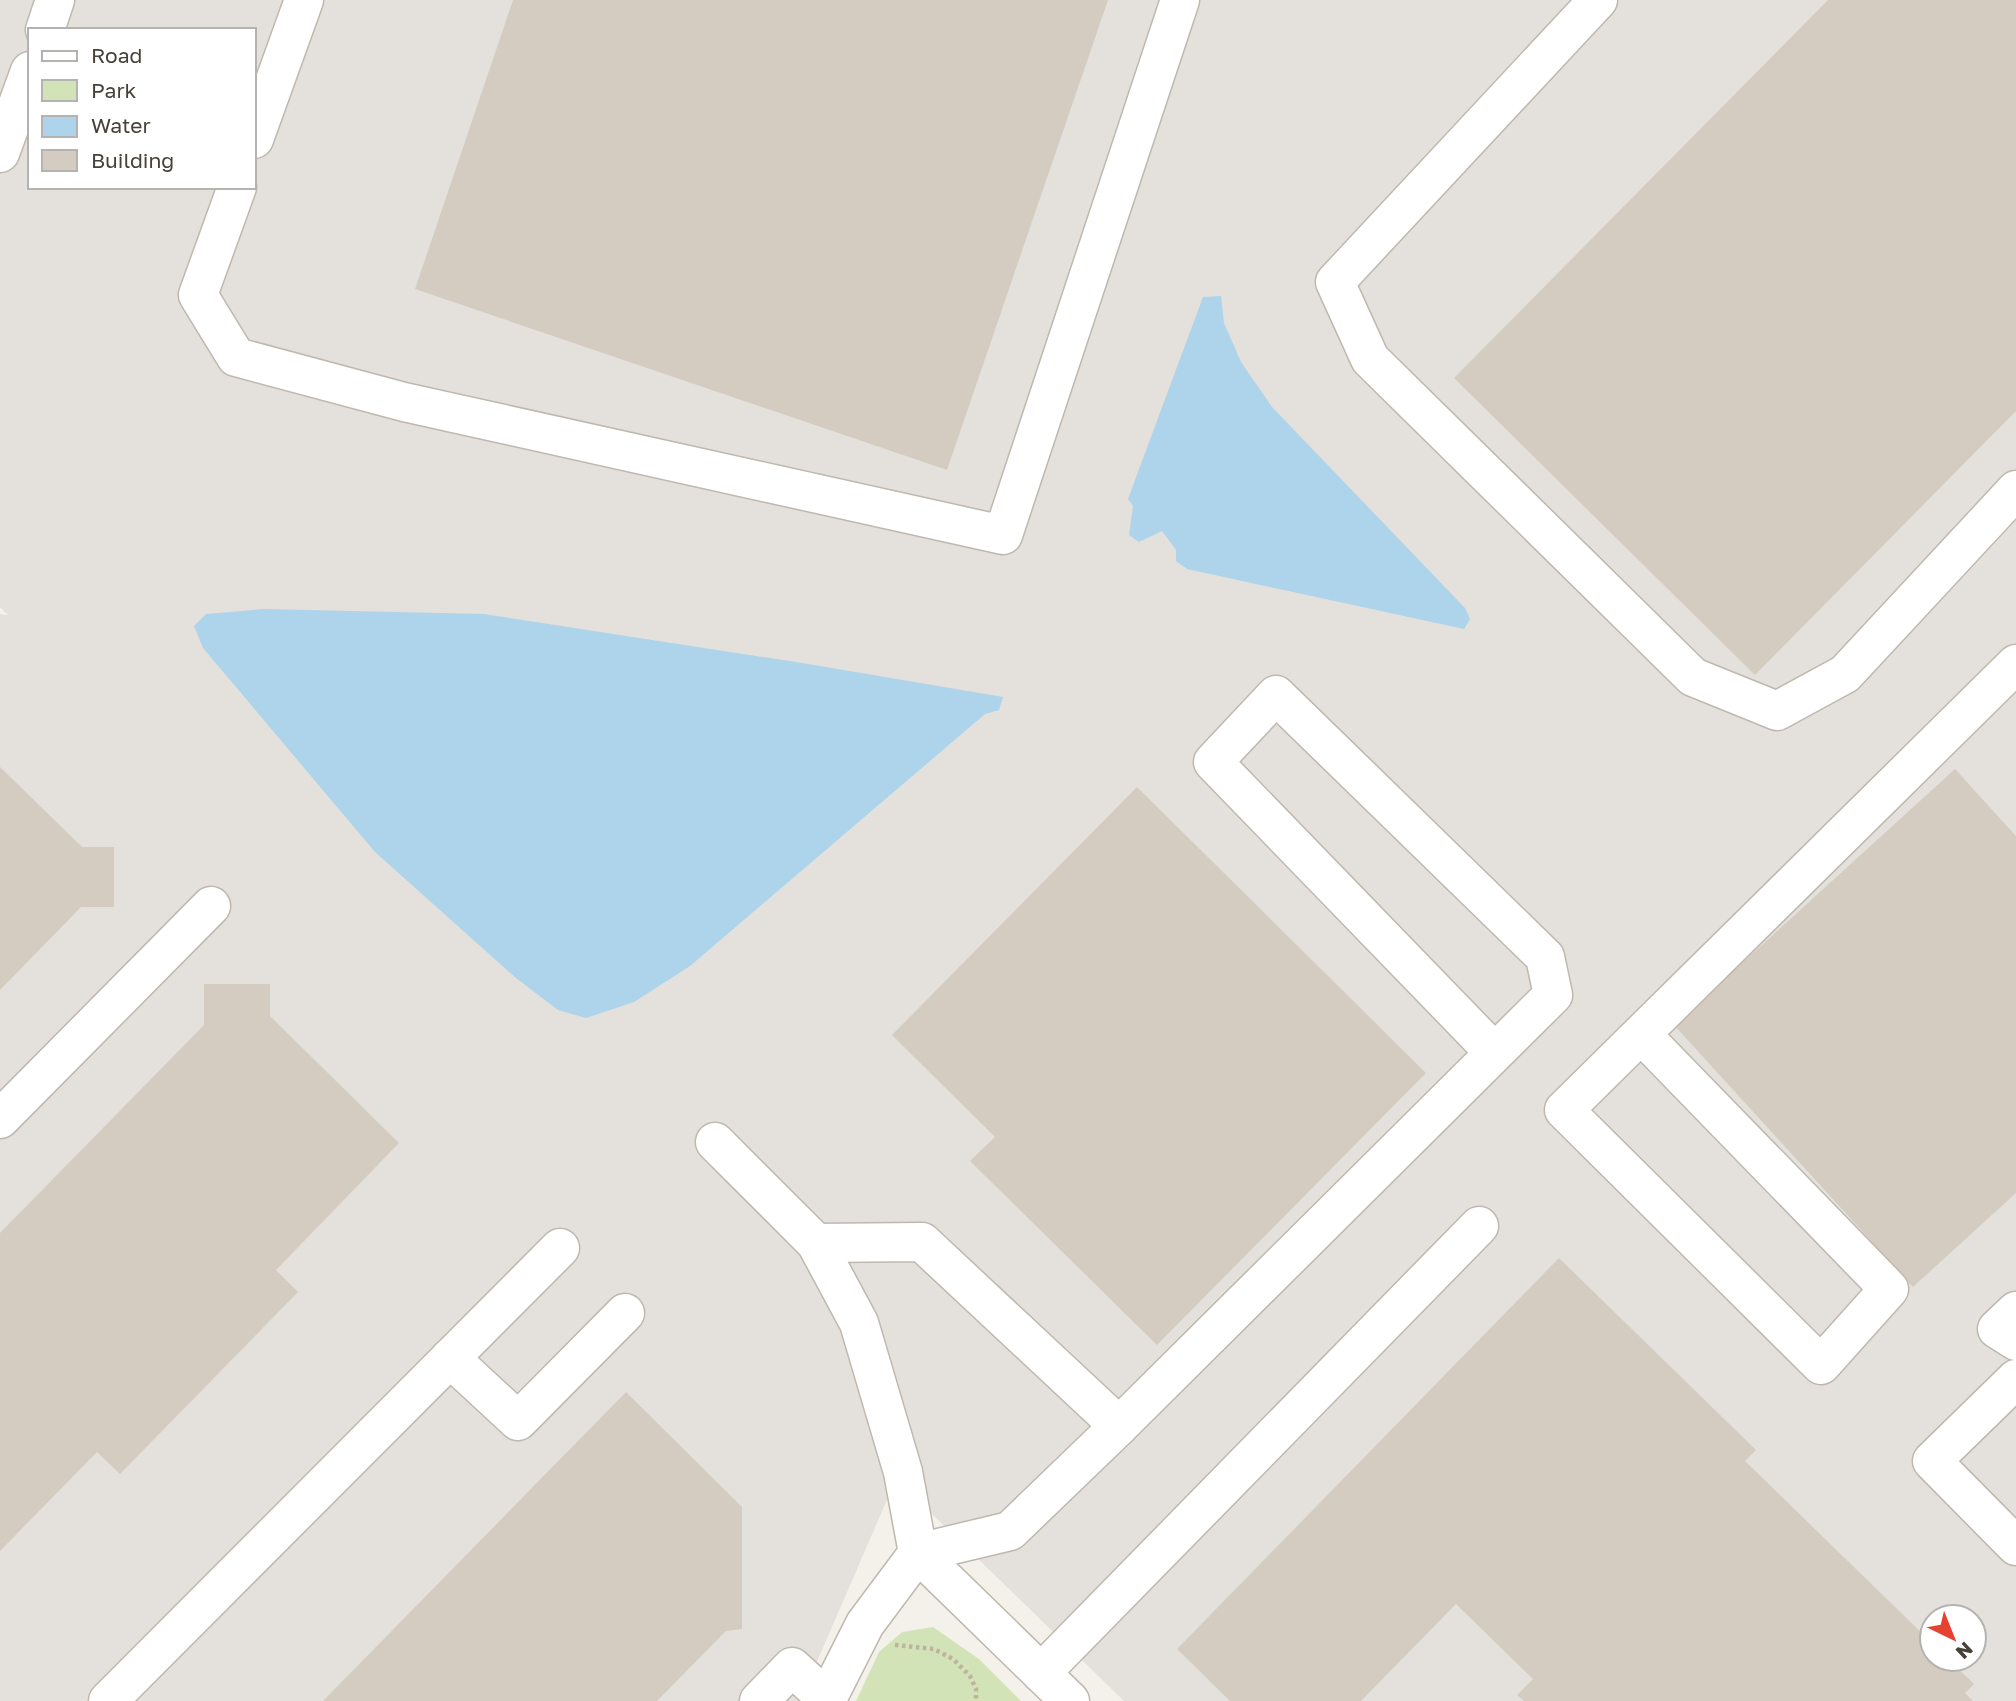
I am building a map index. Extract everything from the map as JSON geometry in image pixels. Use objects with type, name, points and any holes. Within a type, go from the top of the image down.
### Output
[{"type":"street","points":[[46,28],[55,0]]},
{"type":"street","points":[[256,133],[304,0]]},
{"type":"street","points":[[236,189],[198,295],[236,357],[404,401],[1003,534],[1180,0]]},
{"type":"street","points":[[1598,0],[1335,282],[1370,359],[1693,677],[1777,711],[1845,674],[2016,490]]},
{"type":"street","points":[[0,153],[28,76]]},
{"type":"street","points":[[1642,1034],[1889,1289],[1821,1365],[1564,1110],[2016,664]]},
{"type":"street","points":[[759,1701],[792,1667],[827,1700],[865,1624],[918,1553],[1010,1531],[1552,995],[1545,957],[1276,695],[1213,761],[1494,1052]]},
{"type":"street","points":[[0,1119],[211,906]]},
{"type":"street","points":[[715,1142],[816,1243],[859,1324],[903,1472],[918,1553],[1070,1701]]},
{"type":"street","points":[[1041,1673],[1479,1226]]},
{"type":"street","points":[[816,1243],[922,1242],[1119,1426]]},
{"type":"street","points":[[108,1701],[560,1248]]},
{"type":"street","points":[[2016,1311],[1997,1329],[2016,1341]]},
{"type":"street","points":[[450,1358],[518,1421],[625,1313]]},
{"type":"street","points":[[2016,1379],[1932,1461],[2016,1546]]},
{"type":"path","points":[[886,1643],[934,1649],[953,1659],[970,1676],[976,1689],[976,1701]]},
{"type":"shaded area","points":[[0,0],[2016,0],[2016,1701],[1124,1701],[896,1479],[800,1701],[0,1701],[0,614],[8,615],[0,607]]},
{"type":"green space","points":[[933,1627],[979,1659],[1021,1701],[856,1701],[879,1652],[902,1632]]},
{"type":"water","points":[[1221,296],[1224,323],[1241,362],[1272,407],[1465,608],[1470,619],[1464,629],[1187,569],[1176,561],[1176,550],[1162,531],[1139,542],[1129,535],[1133,506],[1128,499],[1203,297]]},
{"type":"water","points":[[264,609],[484,614],[1003,697],[999,710],[985,714],[690,966],[634,1002],[586,1018],[558,1010],[516,978],[375,852],[203,648],[194,626],[206,614]]},
{"type":"building","points":[[513,0],[1108,0],[947,470],[415,289]]},
{"type":"building","points":[[1828,0],[2016,0],[2016,411],[1755,675],[1454,378]]},
{"type":"building","points":[[0,767],[82,847],[114,847],[114,907],[81,907],[0,990]]},
{"type":"building","points":[[1955,769],[2016,836],[2016,1193],[1913,1287],[1674,1025]]},
{"type":"building","points":[[1137,787],[1426,1073],[1157,1345],[970,1161],[995,1137],[892,1035]]},
{"type":"building","points":[[204,984],[270,984],[270,1016],[399,1143],[276,1270],[298,1292],[120,1474],[97,1452],[0,1551],[0,1233],[204,1025]]},
{"type":"building","points":[[1559,1258],[1756,1450],[1745,1461],[1918,1629],[1918,1673],[1963,1673],[1974,1684],[1965,1693],[1973,1701],[1524,1701],[1517,1695],[1533,1679],[1456,1604],[1361,1701],[1230,1701],[1177,1649]]},
{"type":"building","points":[[626,1392],[742,1507],[742,1629],[726,1631],[657,1701],[323,1701]]}]
